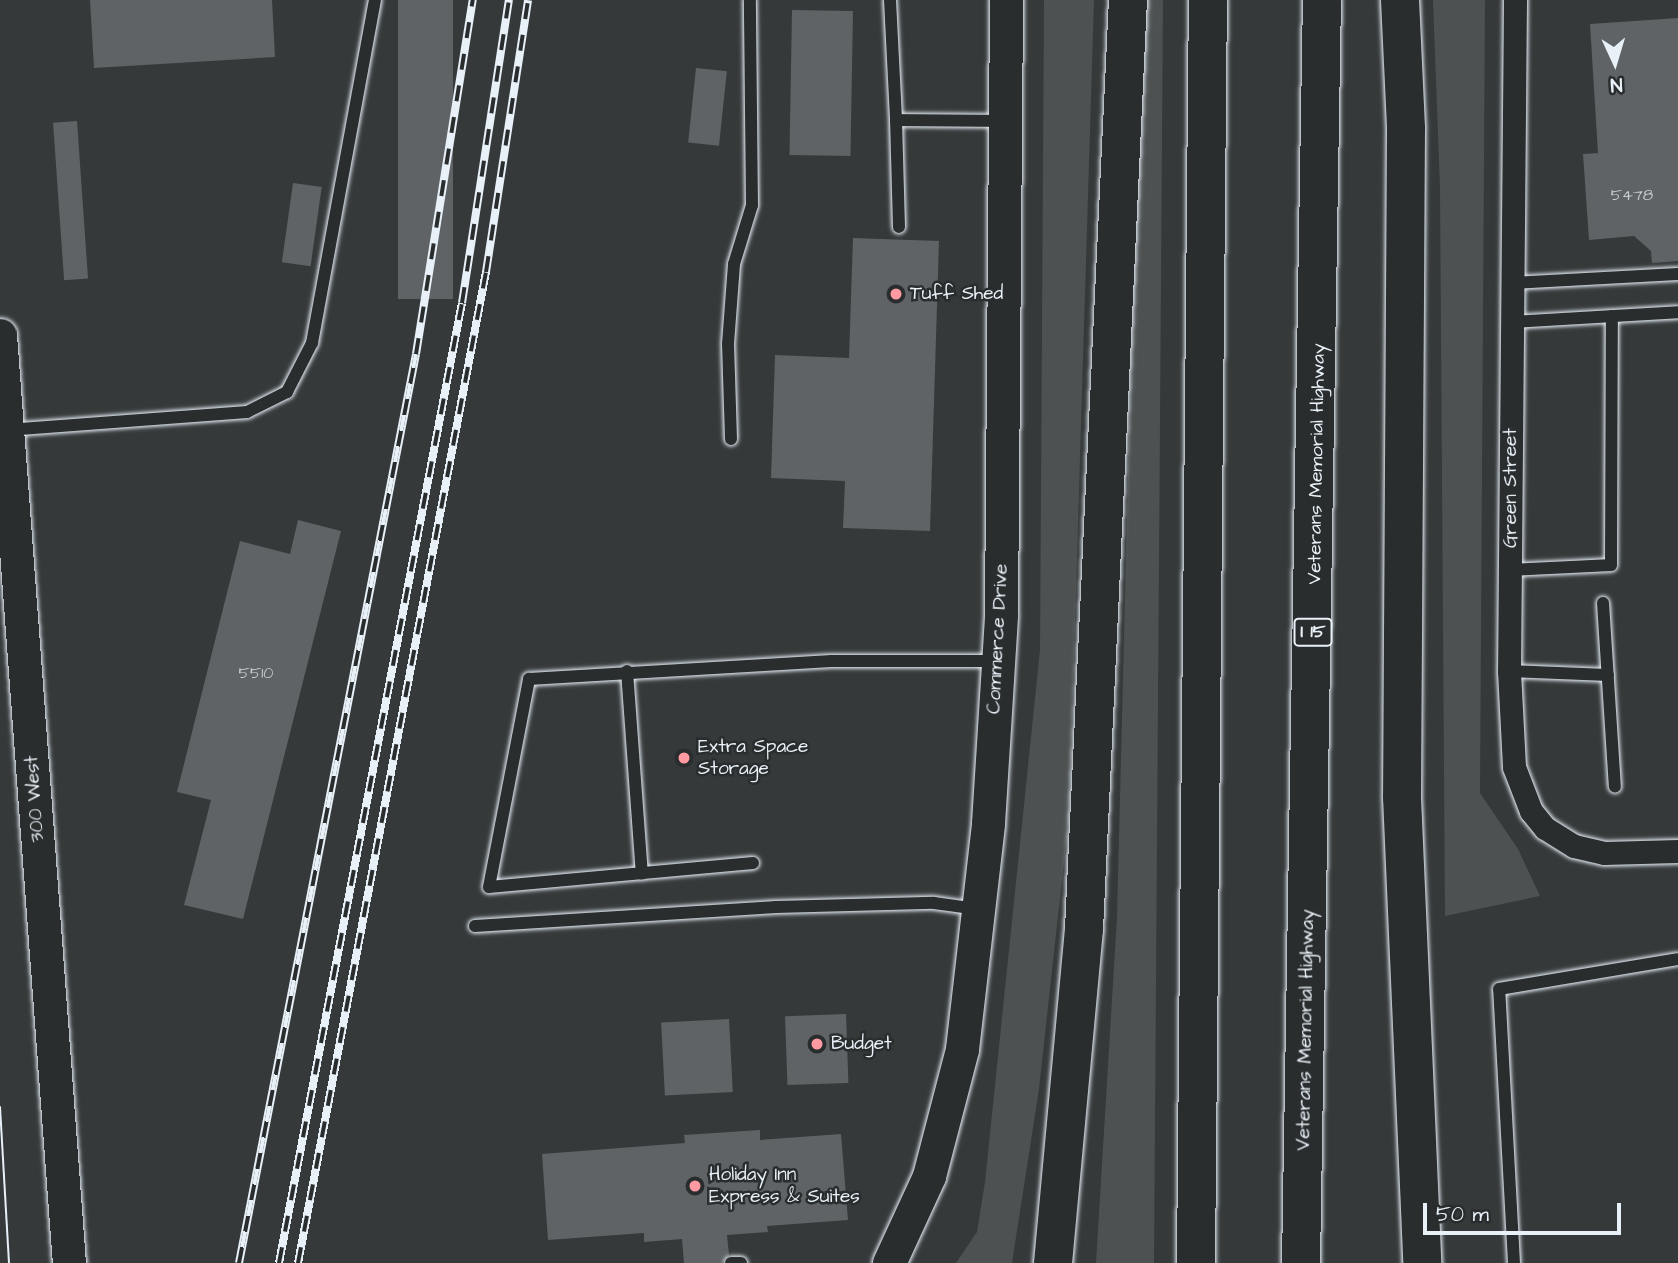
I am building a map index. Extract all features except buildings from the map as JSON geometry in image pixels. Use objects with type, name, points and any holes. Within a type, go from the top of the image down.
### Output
[{"type":"highway","points":[[1053,1263],[1084,929],[1128,0]]},
{"type":"highway","points":[[1196,1263],[1208,0]]},
{"type":"highway","name":"Veterans Memorial Highway","points":[[1301,1263],[1322,0]]},
{"type":"highway","points":[[1400,0],[1406,128],[1402,797],[1422,1263]]},
{"type":"street","name":"Commerce Drive","points":[[889,1263],[929,1176],[962,1049],[978,909],[998,661],[1006,0]]},
{"type":"street","name":"Green Street","points":[[1515,0],[1509,671],[1514,767],[1521,792],[1545,828],[1574,846],[1604,853],[1678,851]]},
{"type":"street","name":"300 West","points":[[0,335],[69,1258]]},
{"type":"lane","points":[[7,429],[247,412],[287,392],[312,343],[375,0]]},
{"type":"lane","points":[[731,439],[729,344],[734,264],[752,205],[750,0]]},
{"type":"lane","points":[[890,0],[899,228]]},
{"type":"lane","points":[[896,120],[1005,121]]},
{"type":"lane","points":[[1512,283],[1678,274]]},
{"type":"lane","points":[[1512,322],[1678,312]]},
{"type":"lane","points":[[1510,570],[1611,565],[1612,316]]},
{"type":"lane","points":[[1603,603],[1615,787]]},
{"type":"lane","points":[[753,863],[489,887],[529,679],[627,671],[831,661],[998,661]]},
{"type":"lane","points":[[627,671],[642,873]]},
{"type":"lane","points":[[1509,671],[1608,675]]},
{"type":"lane","points":[[475,926],[776,907],[934,903],[978,909]]},
{"type":"lane","points":[[1514,1263],[1499,989],[1678,958]]},
{"type":"lane","points":[[731,1263],[741,1263]]},
{"type":"shaded area","points":[[1044,0],[1094,0],[1069,816],[1039,1089],[1012,1263],[956,1263],[977,1232],[985,1182],[1040,650]]},
{"type":"shaded area","points":[[1140,0],[1163,0],[1154,1263],[1096,1263],[1117,917]]},
{"type":"shaded area","points":[[1433,0],[1485,0],[1480,793],[1518,849],[1540,896],[1445,916],[1440,188]]},
{"type":"tram line","points":[[0,1107],[9,1263]]},
{"type":"railway","points":[[239,1263],[416,354],[473,0]]},
{"type":"railway","points":[[279,1263],[462,303],[509,0]]},
{"type":"railway","points":[[298,1263],[486,272],[528,0]]},
{"type":"place","name":"Tuff Shed","points":[[896,294]]},
{"type":"place","name":"Extra Space Storage","points":[[684,758]]},
{"type":"place","name":"Budget","points":[[817,1044]]},
{"type":"place","name":"Holiday Inn Express & Suites","points":[[695,1186]]}]
